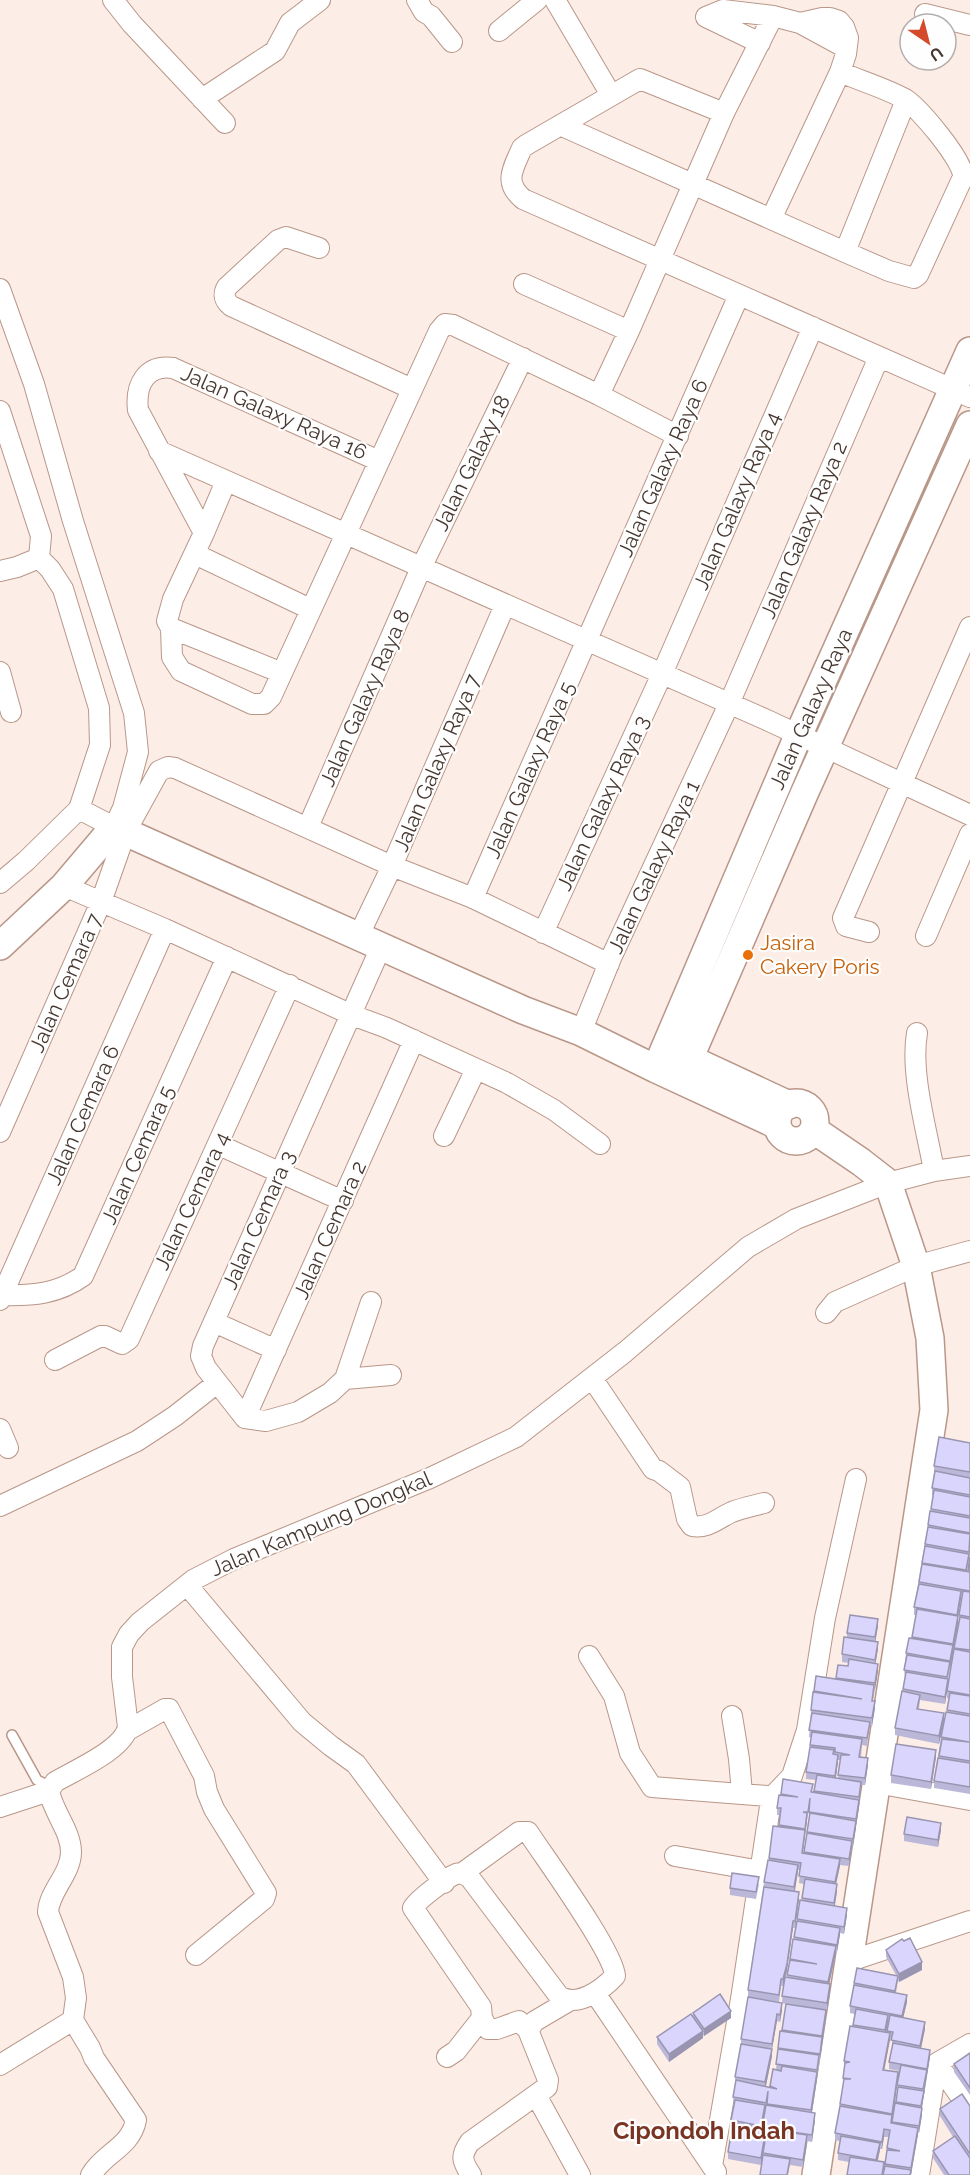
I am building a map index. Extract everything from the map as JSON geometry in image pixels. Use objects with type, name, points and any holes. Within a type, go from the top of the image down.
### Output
[{"type":"street","points":[[113,0],[132,24],[225,123]]},
{"type":"street","points":[[202,99],[275,51],[290,23],[320,0]]},
{"type":"street","points":[[417,0],[424,12],[431,16],[452,42]]},
{"type":"street","points":[[499,31],[537,0]]},
{"type":"street","points":[[555,0],[611,95]]},
{"type":"street","points":[[760,43],[706,17],[723,10],[773,16],[800,23],[830,18],[838,21],[844,27],[848,38],[840,72],[771,219]]},
{"type":"street","points":[[599,395],[724,113],[773,16]]},
{"type":"street","points":[[560,125],[845,252],[889,271],[914,278],[918,275],[963,177],[960,166],[946,144],[906,100],[840,72]]},
{"type":"street","points":[[724,113],[643,79],[635,81],[522,148],[510,178],[511,185],[514,192],[523,199],[962,393]]},
{"type":"street","points":[[845,252],[906,100]]},
{"type":"street","points":[[319,248],[286,237],[278,240],[227,287],[224,292],[226,299],[231,306],[412,389]]},
{"type":"street","points":[[524,284],[629,331]]},
{"type":"street","points":[[0,289],[34,384],[134,713],[138,752],[123,808],[103,821],[26,861],[0,883]]},
{"type":"street","name":"Jalan Galaxy Raya 6","points":[[586,641],[739,295]]},
{"type":"street","points":[[226,481],[168,611],[167,621],[171,628],[172,657],[181,671],[252,704],[264,704],[271,697],[439,331],[445,324],[453,325],[523,358],[678,436]]},
{"type":"street","name":"Jalan Galaxy Raya 4","points":[[662,674],[813,327]]},
{"type":"street","name":"Jalan Galaxy Raya","points":[[673,1064],[798,736],[962,393],[970,351]]},
{"type":"street","name":"Jalan Galaxy Raya 2","points":[[729,704],[879,357]]},
{"type":"street","name":"Jalan Galaxy 18","points":[[421,568],[523,358]]},
{"type":"street","name":"Jalan Galaxy Raya 16","points":[[159,451],[138,410],[137,402],[141,383],[147,375],[162,366],[173,368],[379,461]]},
{"type":"street","points":[[0,411],[40,536],[39,558],[50,569],[63,589],[99,708],[103,821]]},
{"type":"street","name":"Jalan Galaxy Raya","points":[[673,1064],[825,748],[970,425]]},
{"type":"street","points":[[159,451],[346,536],[662,674],[970,814]]},
{"type":"street","points":[[159,451],[204,533]]},
{"type":"street","points":[[195,554],[310,609]]},
{"type":"street","points":[[0,571],[39,558]]},
{"type":"street","name":"Jalan Galaxy Raya 8","points":[[308,827],[421,568]]},
{"type":"street","name":"Jalan Galaxy Raya 7","points":[[352,1015],[368,934],[392,866],[505,605]]},
{"type":"street","points":[[869,932],[846,926],[843,918],[970,627]]},
{"type":"street","points":[[171,628],[282,673]]},
{"type":"street","name":"Jalan Galaxy Raya 5","points":[[473,898],[586,641]]},
{"type":"street","points":[[0,672],[11,712]]},
{"type":"street","name":"Jalan Galaxy Raya 3","points":[[543,933],[662,674]]},
{"type":"street","name":"Jalan Galaxy Raya 1","points":[[582,1032],[609,964],[729,704]]},
{"type":"street","points":[[0,946],[63,886],[103,821],[159,771],[168,767],[176,768],[392,866],[473,898],[609,964]]},
{"type":"street","points":[[103,821],[368,934],[523,1010],[582,1032],[624,1052],[673,1064],[783,1115],[781,1133],[788,1139],[798,1141],[807,1138],[813,1130],[888,1183],[916,1266],[930,1338],[934,1410],[941,1441],[902,1609],[850,1961],[829,2013],[816,2175]]},
{"type":"street","name":"Jalan Cemara 7","points":[[0,1132],[101,902],[103,821]]},
{"type":"street","points":[[926,936],[970,834]]},
{"type":"street","points":[[63,886],[165,929],[507,1083],[554,1110],[600,1144]]},
{"type":"street","name":"Jalan Cemara 6","points":[[1,1297],[165,929]]},
{"type":"street","name":"Jalan Cemara 5","points":[[1,1297],[49,1293],[64,1288],[83,1276],[227,957]]},
{"type":"street","name":"Jalan Cemara 4","points":[[55,1360],[101,1336],[122,1344],[129,1339],[290,985]]},
{"type":"street","name":"Jalan Cemara 3","points":[[245,1418],[206,1368],[201,1356],[203,1346],[352,1015]]},
{"type":"street","points":[[917,1033],[916,1072],[934,1171]]},
{"type":"street","name":"Jalan Cemara 2","points":[[245,1418],[414,1041]]},
{"type":"street","points":[[444,1136],[476,1069]]},
{"type":"street","points":[[219,1145],[343,1201]]},
{"type":"street","name":"Jalan Kampung Dongkal","points":[[128,1730],[122,1677],[122,1647],[140,1622],[187,1585],[234,1558],[430,1478],[516,1437],[592,1378],[748,1247],[796,1219],[888,1183],[934,1171],[970,1167]]},
{"type":"street","points":[[826,1313],[835,1302],[916,1266],[970,1251]]},
{"type":"street","points":[[245,1418],[266,1421],[298,1412],[330,1393],[345,1379],[371,1302]]},
{"type":"street","points":[[214,1322],[276,1350]]},
{"type":"street","points":[[345,1379],[391,1375]]},
{"type":"street","points":[[592,1378],[653,1469],[660,1471],[680,1487],[687,1519],[692,1526],[712,1524],[734,1511],[764,1503]]},
{"type":"street","points":[[0,1506],[137,1441],[217,1383]]},
{"type":"street","points":[[0,1429],[8,1448]]},
{"type":"street","points":[[715,2170],[770,1799],[792,1776],[807,1730],[825,1618],[856,1479]]},
{"type":"street","points":[[187,1585],[302,1722],[356,1764],[444,1883]]},
{"type":"street","points":[[589,1656],[614,1696],[630,1753],[652,1787],[742,1793],[767,1796],[770,1799]]},
{"type":"street","points":[[0,1807],[50,1789],[55,1782],[117,1745],[128,1730],[165,1709],[169,1709],[204,1776],[214,1809],[266,1893],[264,1899],[196,1955]]},
{"type":"street","points":[[732,1716],[742,1793]]},
{"type":"street","points":[[876,1783],[970,1800]]},
{"type":"street","points":[[50,1789],[53,1806],[67,1834],[72,1851],[69,1865],[48,1904],[48,1912],[73,1977],[76,1998],[73,2020],[94,2058],[136,2120],[134,2130],[128,2140],[91,2175]]},
{"type":"street","points":[[471,2175],[463,2159],[464,2151],[470,2142],[547,2087],[548,2080],[528,2031],[519,2021],[497,2029],[489,2029],[482,2018],[481,2007],[471,1990],[414,1911],[414,1905],[519,1832],[528,1832],[600,1941],[615,1976],[595,1993],[569,2001],[535,2021],[528,2031]]},
{"type":"street","points":[[675,1856],[761,1871]]},
{"type":"street","points":[[461,1874],[470,1878],[559,1996],[569,2001]]},
{"type":"street","points":[[850,1961],[970,1921]]},
{"type":"street","points":[[595,1993],[715,2170]]},
{"type":"street","points":[[741,1999],[763,2002]]},
{"type":"street","points":[[447,2057],[456,2051],[482,2018]]},
{"type":"street","points":[[0,2066],[73,2020]]},
{"type":"street","points":[[937,2063],[970,2044]]},
{"type":"street","points":[[937,2063],[970,2110]]},
{"type":"street","points":[[922,2174],[937,2063]]},
{"type":"street","points":[[536,2095],[580,2175]]},
{"type":"lane","points":[[12,1735],[37,1780],[50,1789]]},
{"type":"building","points":[[939,1437],[970,1443],[970,1472],[934,1466]]},
{"type":"building","points":[[935,1471],[970,1478],[970,1495],[932,1488]]},
{"type":"building","points":[[934,1490],[970,1497],[970,1516],[931,1509]]},
{"type":"building","points":[[930,1511],[970,1518],[970,1533],[928,1525]]},
{"type":"building","points":[[928,1527],[970,1534],[969,1552],[925,1544]]},
{"type":"building","points":[[925,1546],[969,1554],[966,1570],[922,1563]]},
{"type":"building","points":[[922,1564],[970,1572],[970,1591],[919,1582]]},
{"type":"building","points":[[919,1584],[961,1591],[957,1615],[914,1607]]},
{"type":"building","points":[[963,1591],[970,1592],[970,1617],[959,1615]]},
{"type":"building","points":[[917,1609],[958,1616],[953,1644],[912,1637]]},
{"type":"building","points":[[850,1615],[878,1619],[875,1637],[847,1633]]},
{"type":"building","points":[[960,1617],[970,1619],[970,1650],[954,1648]]},
{"type":"building","points":[[844,1637],[878,1642],[875,1660],[842,1654]]},
{"type":"building","points":[[909,1638],[953,1645],[950,1661],[906,1653]]},
{"type":"building","points":[[954,1649],[970,1652],[970,1695],[947,1691]]},
{"type":"building","points":[[907,1655],[950,1662],[947,1677],[904,1670]]},
{"type":"building","points":[[849,1659],[878,1664],[875,1683],[836,1678],[838,1665],[848,1666]]},
{"type":"building","points":[[906,1672],[948,1679],[945,1697],[903,1689]]},
{"type":"building","points":[[816,1676],[874,1685],[872,1701],[875,1701],[872,1718],[811,1710],[813,1692],[862,1699],[814,1691]]},
{"type":"building","points":[[902,1691],[920,1695],[917,1709],[944,1713],[939,1736],[895,1728]]},
{"type":"building","points":[[950,1693],[970,1696],[970,1714],[947,1710]]},
{"type":"building","points":[[946,1712],[970,1716],[970,1761],[939,1756],[942,1739],[969,1742],[941,1737]]},
{"type":"building","points":[[812,1713],[870,1722],[867,1738],[809,1730]]},
{"type":"building","points":[[812,1732],[862,1739],[859,1757],[868,1758],[865,1778],[838,1775],[841,1755],[850,1755],[835,1752],[835,1748],[810,1745]]},
{"type":"building","points":[[896,1744],[936,1750],[931,1782],[891,1775]]},
{"type":"building","points":[[810,1747],[834,1750],[833,1754],[838,1755],[835,1776],[806,1772]]},
{"type":"building","points":[[938,1758],[970,1763],[970,1787],[934,1781]]},
{"type":"building","points":[[817,1775],[861,1782],[859,1797],[814,1791]]},
{"type":"building","points":[[783,1779],[813,1784],[811,1792],[859,1800],[856,1819],[809,1812],[810,1798],[808,1812],[803,1812],[807,1813],[805,1829],[779,1825],[781,1808],[777,1808],[779,1795],[798,1797],[781,1794]]},
{"type":"building","points":[[810,1813],[856,1821],[853,1839],[807,1832]]},
{"type":"building","points":[[907,1817],[941,1823],[938,1840],[904,1834]]},
{"type":"building","points":[[773,1826],[805,1830],[802,1853],[840,1859],[835,1882],[799,1876],[801,1863],[769,1858]]},
{"type":"building","points":[[807,1833],[852,1841],[849,1859],[804,1852]]},
{"type":"building","points":[[768,1860],[798,1865],[794,1887],[764,1882]]},
{"type":"building","points":[[732,1873],[759,1877],[756,1892],[730,1888]]},
{"type":"building","points":[[805,1879],[837,1884],[834,1903],[802,1898]]},
{"type":"building","points":[[764,1887],[799,1892],[787,1964],[783,1979],[781,1979],[779,1995],[748,1990]]},
{"type":"building","points":[[800,1900],[847,1908],[844,1927],[797,1919]]},
{"type":"building","points":[[797,1921],[840,1928],[837,1945],[794,1937]]},
{"type":"building","points":[[910,1938],[922,1962],[899,1974],[886,1950],[902,1939],[904,1941]]},
{"type":"building","points":[[793,1939],[836,1946],[828,1982],[787,1975],[790,1960],[817,1964],[790,1959]]},
{"type":"building","points":[[857,1968],[898,1976],[895,1991],[854,1983]]},
{"type":"building","points":[[785,1977],[830,1984],[827,2003],[782,1996]]},
{"type":"building","points":[[854,1985],[907,1995],[902,2016],[850,2006]]},
{"type":"building","points":[[720,1994],[731,2011],[704,2029],[693,2013]]},
{"type":"building","points":[[748,1997],[782,2003],[780,2015],[777,2014],[772,2044],[741,2039]]},
{"type":"building","points":[[786,2004],[826,2010],[822,2036],[782,2030]]},
{"type":"building","points":[[856,2009],[888,2015],[885,2030],[853,2025]]},
{"type":"building","points":[[691,2014],[703,2031],[669,2054],[657,2037]]},
{"type":"building","points":[[890,2015],[925,2022],[920,2046],[891,2040],[893,2032],[887,2031]]},
{"type":"building","points":[[850,2026],[890,2033],[883,2070],[898,2072],[892,2114],[840,2104],[844,2079],[851,2079],[843,2078],[845,2063],[850,2062],[844,2061]]},
{"type":"building","points":[[780,2031],[822,2037],[820,2054],[778,2048]]},
{"type":"building","points":[[893,2043],[930,2050],[927,2069],[889,2062]]},
{"type":"building","points":[[741,2044],[772,2049],[765,2082],[735,2077]]},
{"type":"building","points":[[778,2049],[819,2055],[817,2070],[776,2064]]},
{"type":"building","points":[[970,2053],[970,2088],[954,2064]]},
{"type":"building","points":[[901,2065],[927,2070],[923,2089],[897,2085]]},
{"type":"building","points":[[782,2066],[817,2072],[811,2110],[767,2104],[768,2091],[766,2103],[733,2097],[736,2080],[777,2089],[770,2086],[773,2069],[781,2071]]},
{"type":"building","points":[[898,2087],[924,2091],[921,2106],[896,2102]]},
{"type":"building","points":[[962,2094],[970,2106],[970,2154],[940,2109]]},
{"type":"building","points":[[735,2100],[765,2105],[761,2126],[731,2120]]},
{"type":"building","points":[[895,2103],[922,2108],[919,2126],[892,2122]]},
{"type":"building","points":[[766,2105],[815,2113],[812,2135],[766,2128],[761,2158],[728,2152],[733,2123],[762,2128]]},
{"type":"building","points":[[840,2106],[892,2115],[891,2123],[918,2128],[911,2168],[885,2164],[887,2150],[900,2151],[887,2148],[890,2130],[884,2129],[882,2142],[835,2133]]},
{"type":"building","points":[[767,2129],[807,2135],[803,2160],[763,2153]]},
{"type":"building","points":[[841,2136],[880,2143],[876,2160],[838,2153]]},
{"type":"building","points":[[955,2136],[970,2158],[970,2175],[949,2175],[933,2151]]},
{"type":"building","points":[[763,2155],[790,2159],[787,2175],[760,2175]]},
{"type":"building","points":[[850,2157],[884,2162],[882,2175],[847,2175]]},
{"type":"building","points":[[885,2166],[911,2170],[910,2175],[883,2175]]},
{"type":"place","name":"Jasira Cakery Poris","points":[[748,955]]},
{"type":"district","name":"Cipondoh Indah","points":[[704,2131]]}]
